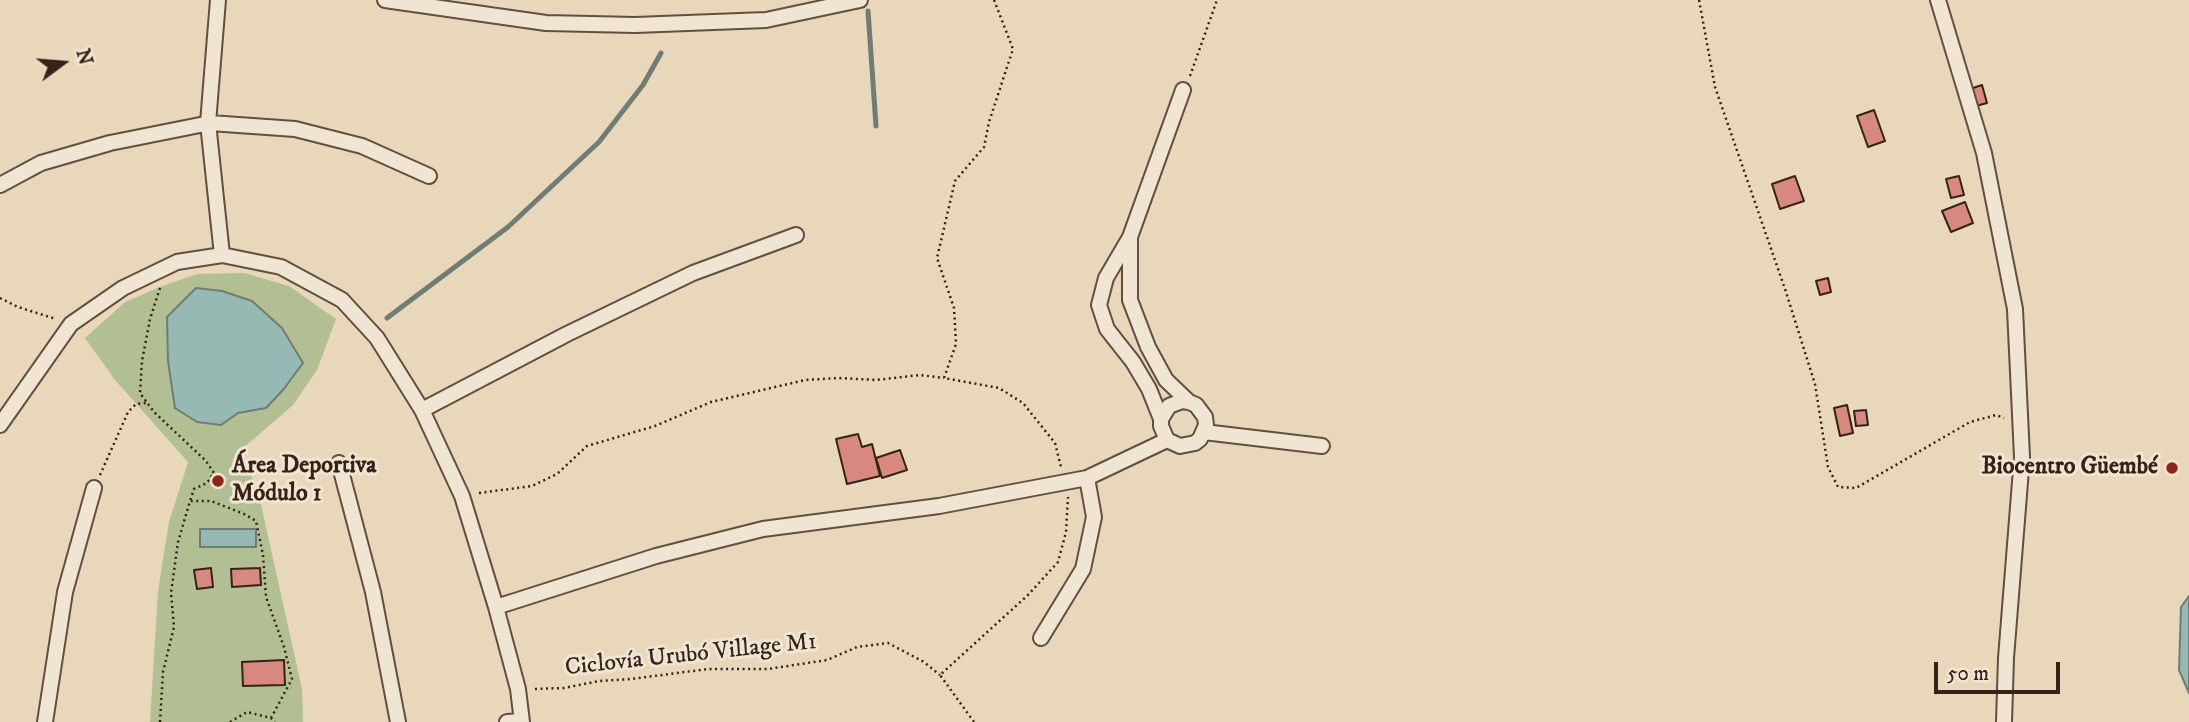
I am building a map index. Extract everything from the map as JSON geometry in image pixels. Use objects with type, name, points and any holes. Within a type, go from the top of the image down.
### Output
[{"type":"street","points":[[218,0],[208,123],[222,255]]},
{"type":"street","points":[[385,0],[546,23],[635,25],[766,20],[860,0]]},
{"type":"street","points":[[1938,0],[1992,188],[2015,309],[2022,457],[2006,658],[2004,722]]},
{"type":"street","points":[[1130,237],[1130,300],[1148,347],[1166,380],[1189,402],[1196,405],[1205,417],[1204,432],[1195,443],[1187,446],[1173,444],[1167,440],[1149,389],[1133,362],[1107,329],[1099,305],[1106,278],[1130,237],[1183,90]]},
{"type":"street","points":[[0,185],[41,163],[110,143],[208,123],[295,130],[362,146],[429,176]]},
{"type":"street","points":[[422,410],[670,284],[796,234]]},
{"type":"street","points":[[0,425],[71,324],[123,288],[177,262],[222,255],[281,267],[342,300],[377,338],[422,410],[461,496],[496,607],[518,690],[517,722]]},
{"type":"street","points":[[1161,419],[1164,412],[1175,403],[1189,402]]},
{"type":"street","points":[[1204,432],[1322,446]]},
{"type":"street","points":[[496,607],[656,556],[763,529],[939,506],[1087,478],[1167,440]]},
{"type":"street","points":[[339,463],[373,592],[398,722]]},
{"type":"street","points":[[1041,638],[1083,569],[1094,517],[1087,478]]},
{"type":"street","points":[[45,722],[65,592],[94,488]]},
{"type":"path","points":[[944,378],[956,344],[954,308],[937,258],[955,181],[984,146],[1013,49],[994,0]]},
{"type":"path","points":[[1183,90],[1217,0]]},
{"type":"path","points":[[1699,0],[1715,86],[1811,372],[1828,467],[1838,487],[1856,488],[1970,422],[1996,415],[2020,423]]},
{"type":"path","points":[[160,722],[163,672],[174,627],[171,593],[178,542],[194,489],[207,483],[214,473],[206,461],[154,412],[140,393],[142,361],[150,319],[167,266]]},
{"type":"path","points":[[0,298],[18,307],[71,324]]},
{"type":"path","points":[[461,496],[532,486],[556,474],[587,446],[655,426],[711,402],[805,380],[876,380],[920,375],[999,388],[1023,403],[1055,443],[1068,499],[1066,532],[1058,562],[1028,595],[940,675]]},
{"type":"path","points":[[94,488],[128,412],[136,404],[147,403]]},
{"type":"path","points":[[190,501],[211,501],[256,521],[263,555],[266,597],[292,679],[271,718]]},
{"type":"path","name":"Ciclovía Urubó Village M1","points":[[518,690],[564,688],[599,681],[708,669],[768,669],[827,660],[857,647],[888,643],[924,662],[940,675],[974,722]]},
{"type":"path","points":[[230,722],[247,712],[271,718],[275,722]]},
{"type":"green space","name":"Área Deportiva Módulo 1","points":[[244,273],[289,286],[336,319],[317,370],[293,405],[242,449],[260,500],[302,689],[303,722],[150,722],[158,591],[169,522],[188,462],[115,380],[85,338],[125,302],[160,287],[197,274]]},
{"type":"water","points":[[196,288],[222,291],[252,301],[282,328],[303,363],[266,408],[238,413],[221,425],[197,422],[175,408],[168,361],[167,317]]},
{"type":"water","points":[[200,529],[256,529],[256,547],[200,547]]},
{"type":"water","points":[[2189,596],[2189,693],[2179,670],[2181,607]]},
{"type":"building","points":[[1982,85],[1987,103],[1976,106],[1970,89]]},
{"type":"building","points":[[1874,110],[1885,141],[1868,147],[1857,116]]},
{"type":"building","points":[[1795,176],[1804,201],[1780,209],[1772,184]]},
{"type":"building","points":[[1959,176],[1964,195],[1951,198],[1946,179]]},
{"type":"building","points":[[1965,202],[1973,223],[1951,232],[1942,211]]},
{"type":"building","points":[[1828,278],[1831,292],[1820,295],[1816,281]]},
{"type":"building","points":[[1847,405],[1853,433],[1840,436],[1834,408]]},
{"type":"building","points":[[1866,410],[1868,425],[1856,426],[1854,411]]},
{"type":"building","points":[[858,434],[862,447],[872,444],[880,476],[847,484],[836,439]]},
{"type":"building","points":[[900,450],[907,470],[882,478],[876,458]]},
{"type":"building","points":[[211,568],[213,587],[197,589],[194,570]]},
{"type":"building","points":[[260,568],[261,585],[232,587],[231,569]]},
{"type":"building","points":[[284,660],[285,685],[243,686],[242,662]]},
{"type":"waterway","points":[[868,11],[876,126]]},
{"type":"waterway","points":[[387,318],[508,227],[599,142],[643,85],[661,53]]},
{"type":"place","name":"Biocentro Güembé","points":[[2172,468]]},
{"type":"place","name":"Área Deportiva Módulo 1","points":[[218,481]]}]
